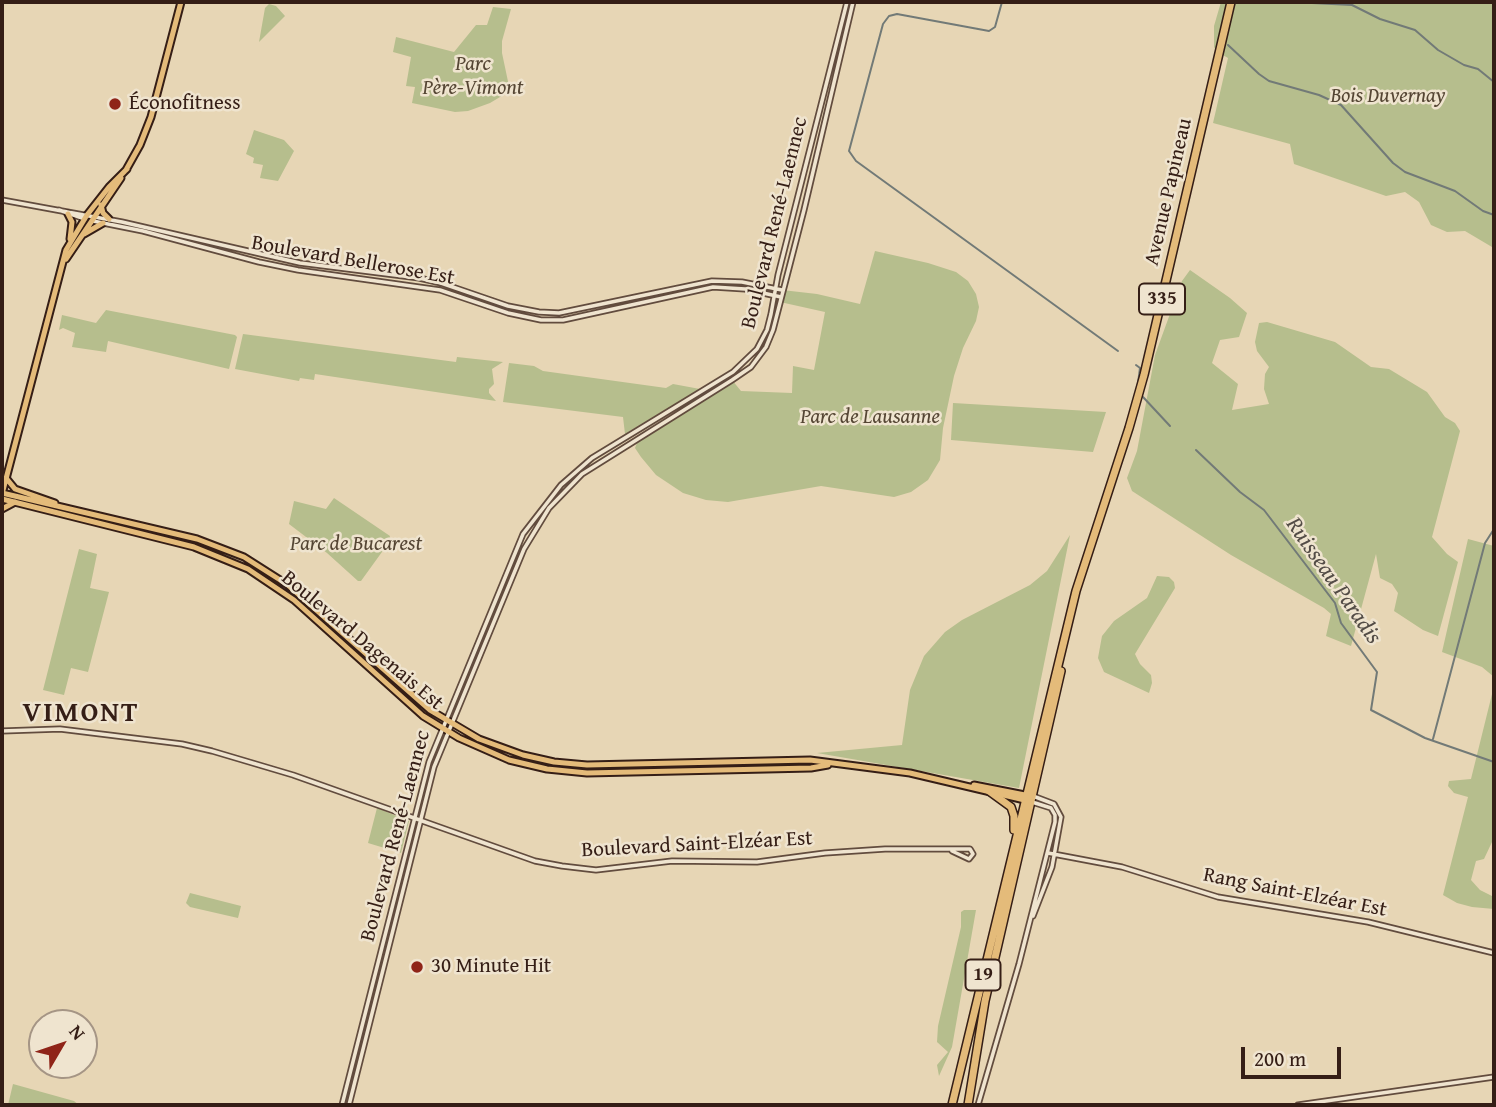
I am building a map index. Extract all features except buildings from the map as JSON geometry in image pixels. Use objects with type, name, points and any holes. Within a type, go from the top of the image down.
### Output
[{"type":"highway","name":"Avenue Papineau","points":[[1029,798],[1059,682],[1076,591],[1136,404],[1231,2]]},
{"type":"highway","points":[[989,791],[1013,809],[1014,844]]},
{"type":"highway","name":"19","points":[[952,1105],[1014,844],[1029,798]]},
{"type":"highway","name":"19","points":[[968,1105],[983,1010],[1029,798]]},
{"type":"main road","points":[[60,272],[89,217],[127,169],[140,145],[151,117],[181,2]]},
{"type":"main road","points":[[70,242],[109,187],[127,169]]},
{"type":"main road","points":[[79,238],[106,221],[101,205]]},
{"type":"main road","points":[[2,495],[70,242],[73,225],[68,214]]},
{"type":"main road","points":[[6,478],[15,489],[61,506]]},
{"type":"main road","name":"Boulevard Dagenais Est","points":[[2,495],[15,502],[194,547],[248,569],[290,597],[412,706],[444,730],[474,746],[514,761],[578,773],[811,768],[832,764]]},
{"type":"main road","name":"Boulevard Dagenais Est","points":[[2,495],[61,506],[202,541],[257,564],[290,586],[414,698],[448,722],[504,749],[532,758],[565,764],[602,765],[810,760],[893,770],[1029,798]]},
{"type":"main road","points":[[2,509],[15,502]]},
{"type":"main road","name":"Boulevard Dagenais Est","points":[[950,782],[989,786],[1029,798]]},
{"type":"street","name":"Boulevard René-Laennec","points":[[342,1105],[429,762],[524,549],[549,508],[571,484],[591,468],[751,367],[770,339],[778,296],[775,289],[847,2]]},
{"type":"street","name":"Boulevard René-Laennec","points":[[448,722],[523,534],[544,505],[561,485],[592,458],[744,364],[757,349],[782,290],[804,210],[853,2]]},
{"type":"street","points":[[2,200],[89,217]]},
{"type":"street","points":[[58,209],[68,214],[89,217]]},
{"type":"street","name":"Boulevard Bellerose Est","points":[[89,217],[300,263],[441,283],[503,305],[539,312],[565,312],[712,281],[743,282],[782,290]]},
{"type":"street","name":"Boulevard Bellerose Est","points":[[106,221],[298,270],[440,290],[508,313],[541,320],[562,320],[713,287],[745,289],[778,296]]},
{"type":"street","name":"Boulevard Saint-Elzéar Est","points":[[2,731],[60,729],[182,744],[293,775],[535,861],[596,870],[672,861],[757,862],[885,849],[970,849],[973,854],[969,859],[952,851]]},
{"type":"street","name":"Boulevard René-Laennec","points":[[349,1105],[444,730]]},
{"type":"street","points":[[979,1105],[1048,853],[1055,815],[1047,806],[1029,798]]},
{"type":"street","points":[[1029,798],[1052,802],[1059,811],[1060,826],[1050,873],[1029,925]]},
{"type":"street","name":"Rang Saint-Elzéar Est","points":[[1048,853],[1122,867],[1218,897],[1368,922],[1494,953]]},
{"type":"street","points":[[1298,1105],[1494,1077]]},
{"type":"green space","name":"Bois Duvernay","points":[[1221,2],[1494,2],[1492,247],[1465,231],[1447,232],[1431,225],[1419,202],[1405,192],[1386,196],[1294,164],[1290,144],[1213,123],[1228,58],[1214,47],[1214,26]]},
{"type":"green space","points":[[269,4],[276,6],[285,16],[259,42],[265,8]]},
{"type":"green space","name":"Parc Père-Vimont","points":[[493,7],[511,9],[502,41],[510,91],[490,103],[468,111],[455,112],[412,103],[415,87],[406,86],[411,57],[393,52],[396,37],[454,52],[476,25],[487,25]]},
{"type":"green space","points":[[254,130],[284,140],[294,151],[278,181],[260,178],[263,165],[253,163],[254,158],[246,154]]},
{"type":"green space","name":"Parc de Lausanne","points":[[875,251],[956,272],[968,281],[976,294],[979,307],[976,321],[954,376],[943,428],[940,460],[928,480],[911,492],[894,497],[821,486],[728,502],[706,500],[683,493],[656,475],[635,448],[637,443],[732,380],[741,391],[792,393],[793,366],[814,370],[825,312],[780,302],[782,290],[817,294],[860,304]]},
{"type":"green space","points":[[1190,270],[1247,313],[1239,337],[1220,340],[1212,363],[1238,384],[1232,410],[1269,404],[1264,389],[1265,374],[1269,367],[1257,351],[1255,342],[1259,323],[1267,322],[1335,342],[1371,367],[1389,369],[1427,392],[1445,417],[1455,423],[1460,431],[1432,537],[1458,562],[1438,636],[1423,630],[1394,611],[1398,593],[1392,584],[1380,578],[1376,554],[1351,646],[1326,636],[1331,614],[1324,608],[1231,555],[1132,491],[1127,478],[1137,451],[1155,355],[1182,281]]},
{"type":"green space","points":[[106,310],[235,335],[237,337],[229,369],[108,341],[106,352],[72,347],[75,333],[63,328],[59,330],[62,315],[96,323]]},
{"type":"green space","points":[[243,334],[456,362],[457,357],[503,362],[492,369],[494,384],[489,393],[496,401],[315,374],[314,380],[300,378],[299,381],[235,369]]},
{"type":"green space","points":[[509,363],[534,366],[543,371],[666,388],[673,384],[700,389],[625,434],[623,417],[503,402]]},
{"type":"green space","points":[[953,403],[1106,412],[1093,452],[951,440]]},
{"type":"green space","name":"Parc de Bucarest","points":[[334,498],[390,536],[387,545],[361,581],[289,524],[294,501],[326,509]]},
{"type":"green space","points":[[1070,535],[1019,788],[817,753],[902,745],[910,690],[924,656],[945,632],[962,620],[1030,585],[1047,571]]},
{"type":"green space","points":[[1468,539],[1494,546],[1494,677],[1482,667],[1442,652]]},
{"type":"green space","points":[[79,549],[97,554],[90,588],[109,592],[88,672],[71,668],[64,695],[43,690]]},
{"type":"green space","points":[[1157,576],[1169,577],[1175,588],[1135,654],[1151,675],[1149,693],[1104,672],[1098,658],[1102,636],[1114,621],[1147,598]]},
{"type":"green space","points":[[1494,686],[1494,843],[1492,842],[1484,859],[1476,861],[1471,880],[1480,890],[1494,897],[1494,909],[1457,903],[1443,895],[1468,797],[1454,793],[1448,786],[1449,781],[1471,779]]},
{"type":"green space","points":[[377,808],[409,821],[401,853],[368,843]]},
{"type":"green space","points":[[190,893],[241,906],[238,918],[190,907],[186,903]]},
{"type":"green space","points":[[976,910],[952,1047],[939,1076],[937,1065],[948,1052],[937,1042],[938,1026],[961,927],[961,912]]},
{"type":"green space","points":[[13,1084],[74,1101],[79,1105],[8,1105]]},
{"type":"waterway","points":[[1002,2],[995,27],[989,31],[897,14],[889,16],[883,24],[849,151],[856,161],[1118,351]]},
{"type":"waterway","points":[[1292,2],[1352,5],[1380,19],[1415,30],[1438,50],[1464,65],[1478,69],[1494,82]]},
{"type":"waterway","points":[[1228,45],[1269,81],[1319,95],[1341,105],[1393,163],[1405,172],[1455,191],[1483,211],[1494,215]]},
{"type":"waterway","points":[[1136,365],[1140,368],[1137,391]]},
{"type":"waterway","points":[[1143,397],[1170,426]]},
{"type":"waterway","name":"Ruisseau Paradis","points":[[1196,450],[1240,492],[1264,510],[1335,603],[1341,623],[1377,672],[1371,710],[1425,738],[1494,762]]},
{"type":"waterway","points":[[1433,739],[1485,543],[1494,529]]},
{"type":"place","name":"Éconofitness","points":[[115,104]]},
{"type":"place","name":"30 Minute Hit","points":[[417,967]]},
{"type":"district","name":"VIMONT","points":[[81,714]]}]
